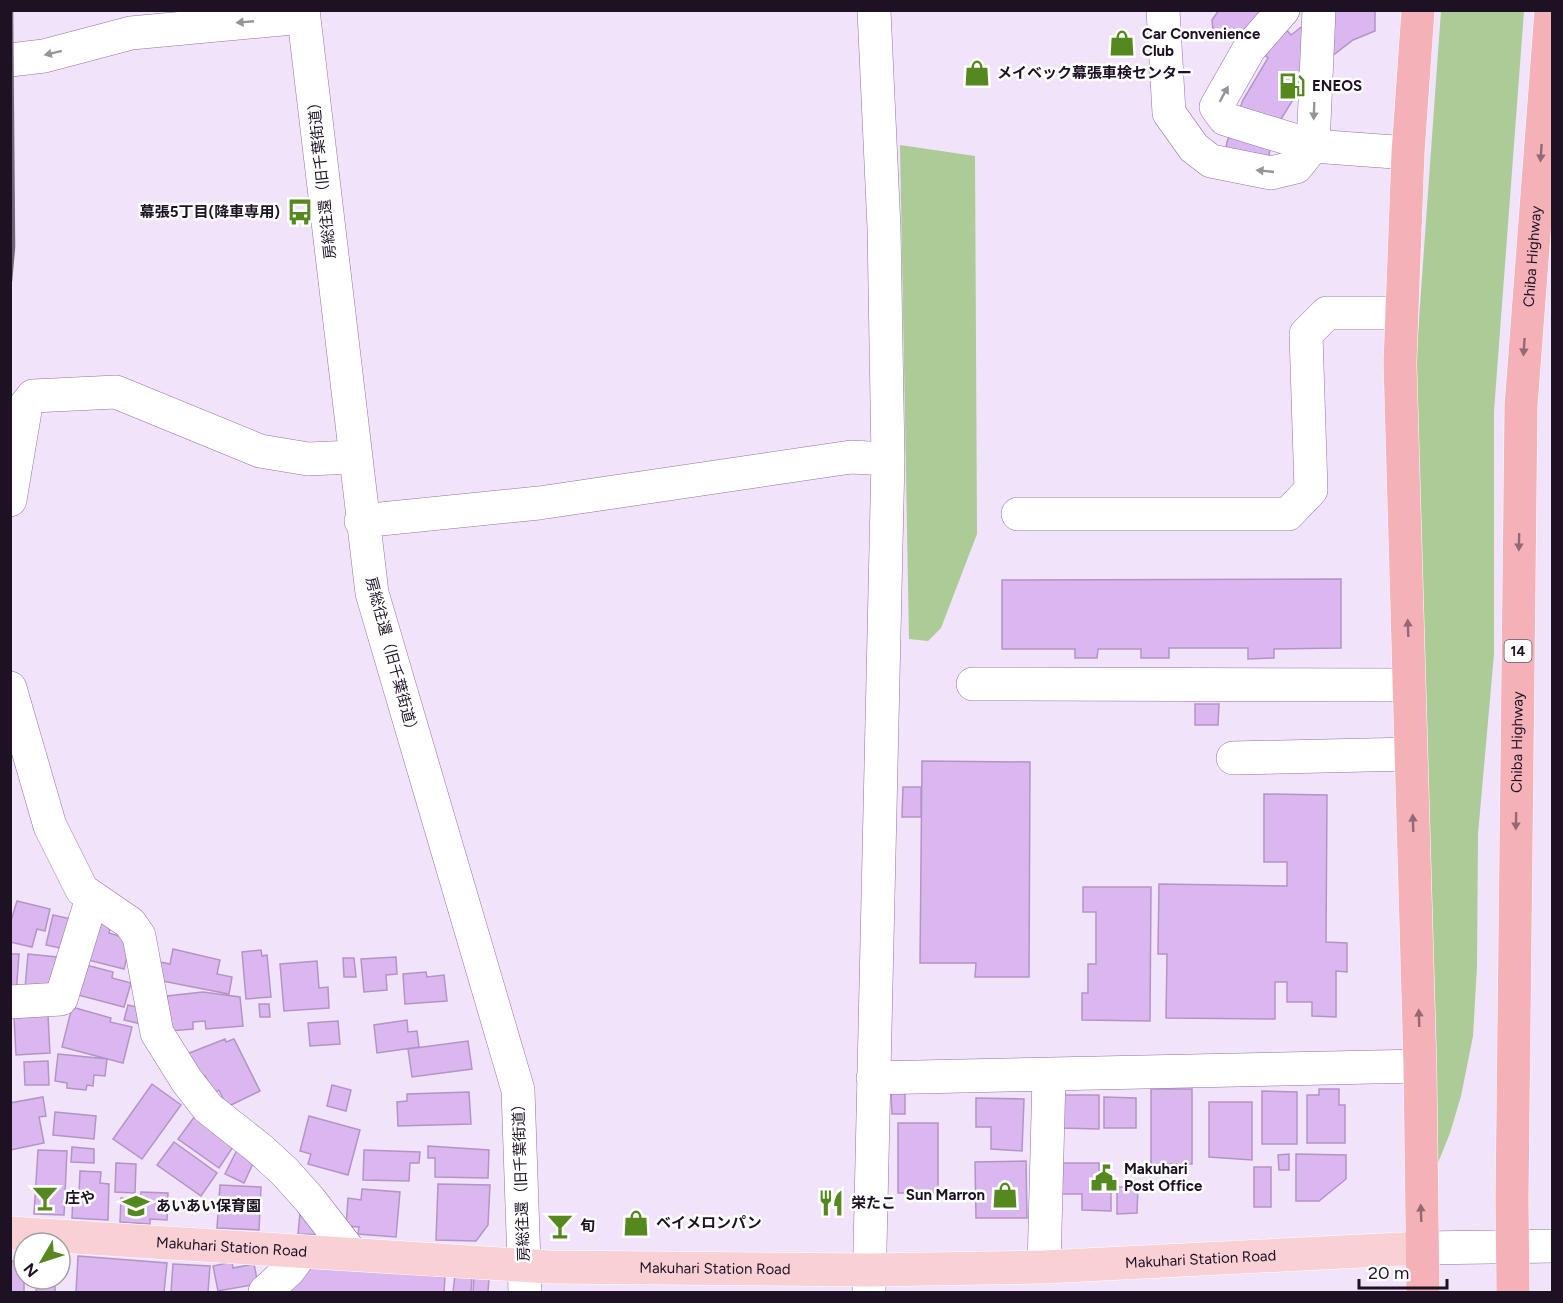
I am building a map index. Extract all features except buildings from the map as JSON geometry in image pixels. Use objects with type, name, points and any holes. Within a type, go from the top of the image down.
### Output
[{"type":"highway","points":[[1419,10],[1408,153],[1400,313],[1420,1066],[1423,1293]]},
{"type":"highway","name":"Chiba Highway","points":[[1514,1293],[1521,406],[1551,10]]},
{"type":"main road","name":"Makuhari Station Road","points":[[10,1233],[351,1253],[525,1280],[870,1281],[1044,1267],[1422,1248]]},
{"type":"street","points":[[870,1281],[888,459],[884,228],[874,10]]},
{"type":"street","points":[[1163,10],[1169,113],[1194,148],[1211,161],[1271,173],[1296,167],[1313,146],[1319,10]]},
{"type":"street","points":[[1283,10],[1249,49],[1216,107],[1225,118],[1313,146],[1408,153]]},
{"type":"street","points":[[10,60],[45,56],[131,33],[303,14]]},
{"type":"street","name":"房総往還（旧千葉街道）","points":[[303,14],[361,521],[372,593],[518,1090],[525,1280]]},
{"type":"street","points":[[1018,514],[1288,514],[1311,490],[1306,334],[1327,313],[1400,313]]},
{"type":"street","points":[[10,500],[26,405],[33,396],[116,392],[260,451],[308,459],[354,457]]},
{"type":"street","points":[[361,521],[539,503],[851,457],[888,459]]},
{"type":"street","points":[[973,684],[1409,685]]},
{"type":"street","points":[[10,688],[50,826],[82,890],[129,923],[139,936],[157,1033],[186,1081],[208,1108],[285,1172],[351,1253]]},
{"type":"street","points":[[1233,758],[1411,754]]},
{"type":"street","points":[[10,1002],[61,999],[92,897]]},
{"type":"street","points":[[873,1078],[1049,1076],[1420,1066]]},
{"type":"street","points":[[1044,1267],[1049,1076]]},
{"type":"street","points":[[1422,1248],[1552,1246]]},
{"type":"street","points":[[265,1293],[290,1270],[303,1251]]},
{"type":"green space","points":[[1441,11],[1524,11],[1494,411],[1494,654],[1478,834],[1477,966],[1473,1036],[1461,1096],[1450,1133],[1425,1195],[1416,361]]},
{"type":"green space","points":[[900,145],[975,156],[977,534],[941,628],[928,641],[909,639]]},
{"type":"railway","points":[[10,281],[13,247],[11,10]]},
{"type":"place","name":"Car Convenience Club","points":[[1122,43]]},
{"type":"place","name":"メイベック幕張車検センター","points":[[977,73]]},
{"type":"place","name":"ENEOS","points":[[1292,86]]},
{"type":"place","name":"幕張5丁目(降車専用)","points":[[300,212]]},
{"type":"place","name":"Makuhari Post Office","points":[[1104,1178]]},
{"type":"place","name":"Sun Marron","points":[[1005,1195]]},
{"type":"place","name":"庄や","points":[[45,1198]]},
{"type":"place","name":"栄たこ","points":[[831,1203]]},
{"type":"place","name":"あいあい保育園","points":[[136,1206]]},
{"type":"place","name":"ベイメロンパン","points":[[636,1223]]},
{"type":"place","name":"旬","points":[[560,1226]]}]
